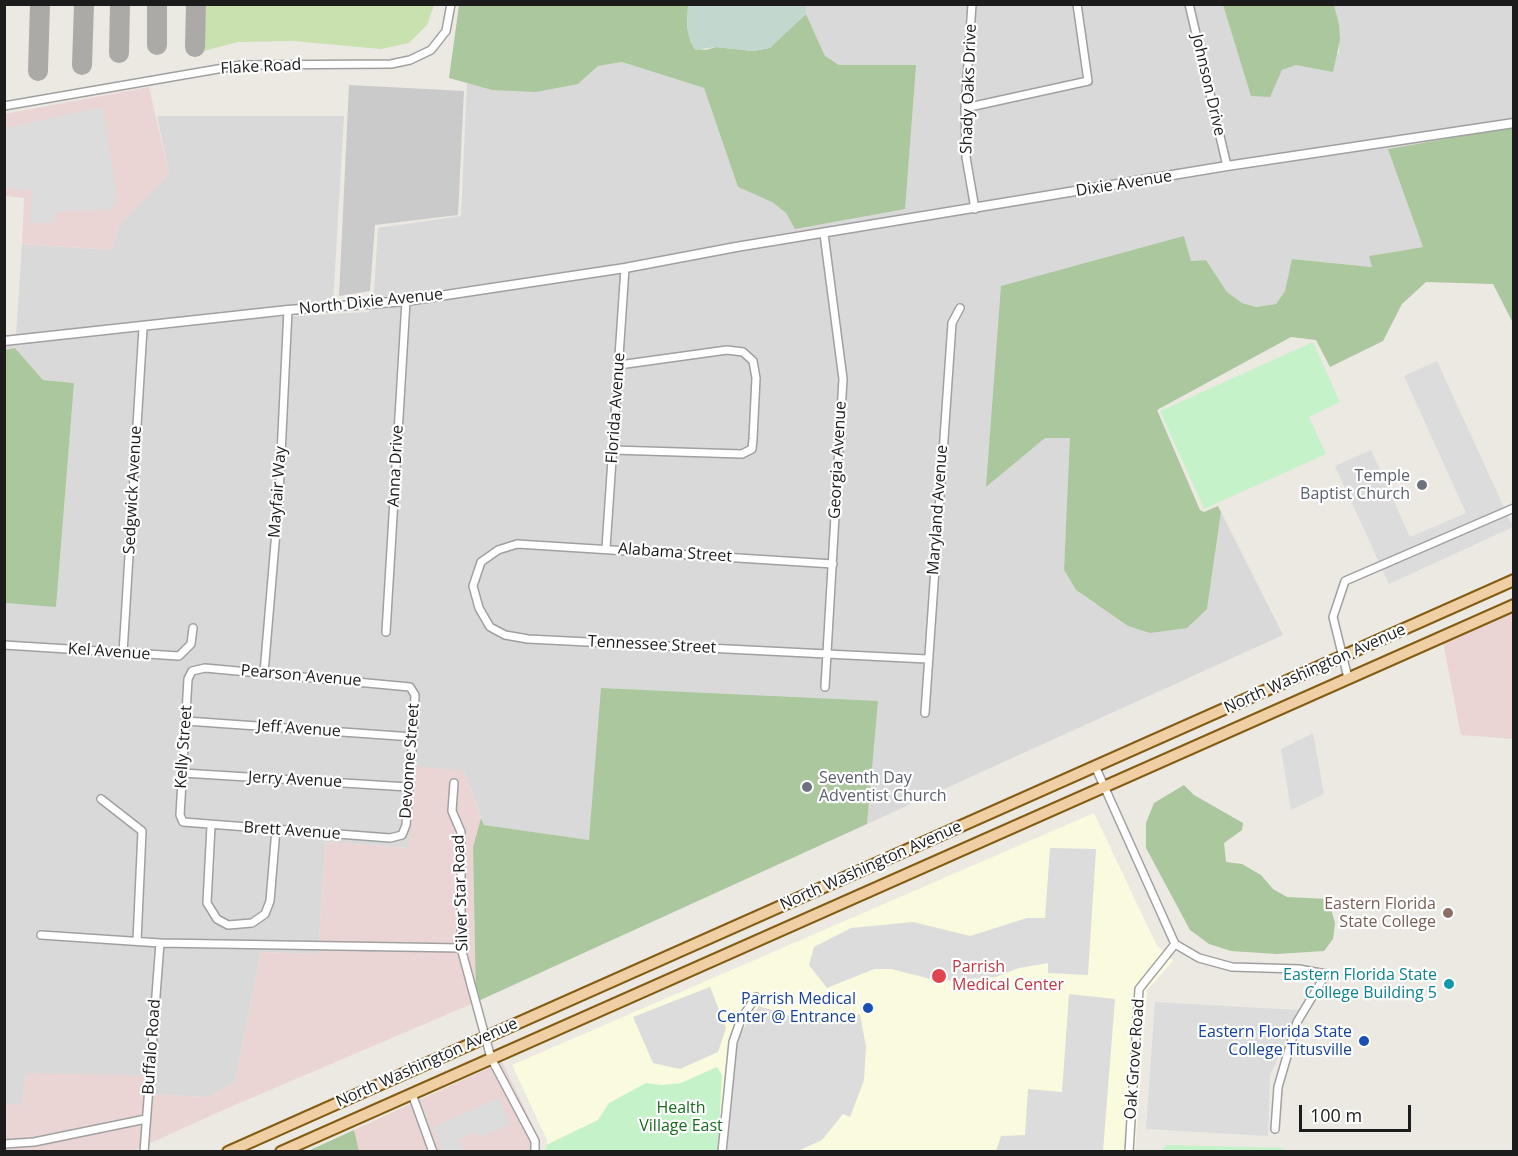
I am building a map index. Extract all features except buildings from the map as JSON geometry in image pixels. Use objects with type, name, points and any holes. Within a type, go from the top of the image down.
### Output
[{"type":"main road","name":"North Washington Avenue","points":[[228,1152],[1514,580]]},
{"type":"main road","name":"North Washington Avenue","points":[[281,1152],[1514,604]]},
{"type":"main road","points":[[726,930],[735,950]]},
{"type":"street","name":"Flake Road","points":[[4,106],[241,65],[391,64],[410,60],[431,50],[446,31],[451,4]]},
{"type":"street","name":"Shady Oaks Drive","points":[[972,4],[965,108],[966,157],[975,208]]},
{"type":"street","points":[[965,108],[1088,81],[1077,4]]},
{"type":"street","name":"Johnson Drive","points":[[1189,4],[1227,166]]},
{"type":"street","name":"Dixie Avenue","points":[[736,247],[1227,166],[1514,123]]},
{"type":"street","name":"Georgia Avenue","points":[[824,234],[843,379],[825,687]]},
{"type":"street","name":"North Dixie Avenue","points":[[4,341],[143,328],[288,310],[406,301],[625,268],[736,247]]},
{"type":"street","name":"Florida Avenue","points":[[606,548],[625,268]]},
{"type":"street","name":"Anna Drive","points":[[386,632],[406,301]]},
{"type":"street","name":"Maryland Avenue","points":[[925,713],[952,322],[960,308]]},
{"type":"street","name":"Mayfair Way","points":[[264,673],[279,496],[288,310]]},
{"type":"street","name":"Sedgwick Avenue","points":[[123,653],[143,328]]},
{"type":"street","points":[[613,450],[742,454],[752,449],[753,439],[756,378],[753,361],[743,352],[727,350],[620,365]]},
{"type":"street","points":[[1348,678],[1333,617],[1345,581],[1514,508]]},
{"type":"street","name":"Alabama Street","points":[[517,544],[833,564]]},
{"type":"street","name":"Tennessee Street","points":[[517,544],[498,550],[481,562],[473,586],[479,608],[490,627],[505,635],[528,639],[827,652],[927,659]]},
{"type":"street","name":"Kel Avenue","points":[[4,645],[178,656],[192,644],[193,628]]},
{"type":"street","name":"Pearson Avenue","points":[[192,671],[205,668],[410,687]]},
{"type":"street","name":"Kelly Street","points":[[183,822],[180,815],[188,679],[192,671]]},
{"type":"street","name":"Devonne Street","points":[[402,835],[405,825],[413,737],[415,695],[410,687]]},
{"type":"street","name":"Jeff Avenue","points":[[186,721],[413,737]]},
{"type":"street","points":[[1095,766],[1176,944],[1199,958],[1232,967],[1299,969],[1326,974],[1297,1022],[1278,1087],[1275,1129]]},
{"type":"street","name":"Jerry Avenue","points":[[183,773],[408,787]]},
{"type":"street","name":"Silver Star Road","points":[[454,783],[452,811],[461,832],[461,948],[491,1058],[535,1141],[535,1152]]},
{"type":"street","points":[[101,799],[142,831],[137,941]]},
{"type":"street","name":"Brett Avenue","points":[[183,822],[390,838],[402,835]]},
{"type":"street","points":[[212,826],[207,903],[216,919],[228,925],[252,923],[265,914],[270,901],[276,829]]},
{"type":"street","points":[[41,935],[160,943],[461,948]]},
{"type":"street","name":"Buffalo Road","points":[[144,1152],[160,943]]},
{"type":"street","name":"Oak Grove Road","points":[[1129,1152],[1139,988],[1176,944]]},
{"type":"street","points":[[722,1152],[733,1042],[741,1018],[756,997]]},
{"type":"street","points":[[412,1094],[433,1152]]},
{"type":"street","points":[[4,1144],[34,1142],[146,1119]]},
{"type":"shaded area","points":[[688,4],[807,5],[806,14],[770,48],[753,51],[716,47],[695,50],[687,28]]},
{"type":"shaded area","points":[[807,5],[1223,5],[1251,95],[1269,97],[1282,70],[1296,65],[1306,66],[1339,53],[1339,24],[1334,5],[1513,5],[1513,119],[902,215],[624,264],[370,300],[374,291],[378,228],[461,216],[467,83],[492,90],[578,84],[598,66],[622,62],[704,88],[738,187],[772,202],[786,213],[916,65],[839,65],[825,56],[806,14]]},
{"type":"shaded area","points":[[349,85],[464,91],[458,215],[375,225],[370,291],[339,296]]},
{"type":"shaded area","points":[[149,87],[169,174],[119,225],[111,250],[22,244],[24,198],[5,196],[4,114]]},
{"type":"shaded area","points":[[102,107],[118,200],[110,210],[56,212],[55,223],[30,223],[32,190],[5,188],[5,128]]},
{"type":"shaded area","points":[[157,116],[344,116],[333,303],[5,338],[16,335],[22,244],[111,250],[119,225],[169,174]]},
{"type":"shaded area","points":[[1506,128],[1389,149],[1423,247],[1369,256],[1373,267],[1293,259],[1285,291],[1276,304],[1256,307],[1242,303],[1227,292],[1206,260],[1191,261],[1184,236],[986,487],[1045,437],[1071,438],[1064,570],[1076,590],[1095,604],[1207,609],[1221,512],[1283,635],[867,824],[877,701],[589,840],[484,825],[464,771],[409,848],[326,842],[318,954],[261,952],[235,1082],[209,1097],[148,1094],[26,1073],[22,1106],[5,1104],[4,603],[56,606],[74,383],[43,380],[15,348],[5,350],[5,345],[138,332],[118,656],[127,657],[147,331],[259,318],[369,312],[370,307]]},
{"type":"shaded area","points":[[1437,361],[1513,527],[1389,584],[1335,466],[1371,450],[1410,537],[1466,513],[1404,376]]},
{"type":"shaded area","points":[[1513,611],[1513,739],[1461,735],[1443,642]]},
{"type":"shaded area","points":[[1313,733],[1324,794],[1291,810],[1281,749]]},
{"type":"shaded area","points":[[415,766],[464,771],[481,818],[473,847],[476,1002],[133,1151],[5,1151],[4,1104],[22,1105],[26,1073],[153,1076],[149,1094],[209,1097],[235,1082],[261,952],[318,954],[326,842],[408,848]]},
{"type":"shaded area","name":"Parrish Medical Center","points":[[1094,813],[1156,944],[1173,961],[1147,990],[1135,1151],[546,1151],[547,1140],[512,1065]]},
{"type":"shaded area","points":[[1050,848],[1096,849],[1088,975],[1048,973],[1048,963],[1019,968],[996,977],[939,981],[891,969],[874,969],[827,988],[809,965],[814,947],[851,928],[913,922],[970,936],[1027,918],[1045,918]]},
{"type":"shaded area","points":[[710,987],[726,1028],[718,1052],[680,1069],[653,1063],[633,1017]]},
{"type":"shaded area","points":[[1069,994],[1115,999],[1103,1151],[996,1151],[1001,1136],[1025,1135],[1028,1089],[1062,1092]]},
{"type":"shaded area","points":[[1155,1002],[1298,1010],[1270,1076],[1268,1136],[1146,1129]]},
{"type":"shaded area","points":[[759,1006],[796,1018],[841,1019],[860,1014],[866,1047],[864,1080],[850,1117],[843,1114],[822,1140],[798,1151],[727,1152],[733,1055],[741,1032]]},
{"type":"shaded area","points":[[502,1062],[540,1140],[540,1151],[359,1151],[354,1130]]},
{"type":"shaded area","points":[[499,1098],[510,1124],[480,1137],[477,1132],[459,1139],[464,1151],[443,1151],[433,1127]]},
{"type":"green space","points":[[206,4],[434,5],[427,25],[409,43],[381,49],[293,41],[238,42],[204,51]]},
{"type":"green space","points":[[459,5],[688,5],[687,27],[695,49],[706,50],[716,47],[753,51],[769,48],[806,14],[825,56],[839,65],[916,65],[905,209],[795,229],[786,213],[772,202],[738,187],[704,88],[622,62],[598,66],[578,84],[536,92],[492,90],[449,78]]},
{"type":"green space","points":[[1223,5],[1334,5],[1340,40],[1333,72],[1296,65],[1282,70],[1270,97],[1251,96]]},
{"type":"green space","points":[[1513,127],[1513,323],[1493,284],[1426,282],[1402,304],[1383,341],[1330,367],[1316,340],[1291,337],[1157,410],[1200,510],[1204,512],[1218,506],[1221,512],[1207,609],[1187,628],[1150,633],[1128,626],[1076,590],[1064,570],[1070,438],[1045,438],[986,487],[1001,286],[1184,236],[1191,261],[1206,260],[1227,292],[1242,303],[1256,307],[1276,304],[1285,291],[1292,259],[1372,267],[1369,256],[1423,247],[1388,149]]},
{"type":"green space","points":[[1313,342],[1340,402],[1309,417],[1326,454],[1204,509],[1160,411]]},
{"type":"green space","points":[[15,348],[43,380],[74,383],[56,607],[5,603],[4,350]]},
{"type":"green space","points":[[601,688],[878,701],[867,824],[476,1002],[473,847],[481,818],[484,825],[589,840]]},
{"type":"green space","points":[[1184,785],[1194,795],[1243,823],[1242,830],[1224,843],[1226,862],[1242,864],[1261,875],[1273,889],[1287,897],[1328,899],[1335,923],[1333,939],[1324,951],[1277,954],[1231,951],[1209,944],[1190,930],[1146,848],[1146,823],[1154,803]]},
{"type":"green space","name":"Health Village East","points":[[717,1067],[722,1075],[718,1151],[546,1151],[546,1145],[598,1120],[609,1103],[646,1083],[662,1085],[681,1083]]},
{"type":"green space","points":[[354,1130],[359,1151],[308,1151]]},
{"type":"green space","points":[[1167,1145],[1282,1148],[1289,1151],[1160,1151]]},
{"type":"taxiway","points":[[38,71],[40,4]]},
{"type":"taxiway","points":[[82,65],[84,4]]},
{"type":"taxiway","points":[[119,53],[120,4]]},
{"type":"taxiway","points":[[157,4],[157,45]]},
{"type":"taxiway","points":[[195,47],[196,4]]},
{"type":"place","name":"Temple Baptist Church","points":[[1422,485]]},
{"type":"place","name":"Seventh Day Adventist Church","points":[[807,787]]},
{"type":"place","name":"Eastern Florida State College","points":[[1448,913]]},
{"type":"place","name":"Parrish Medical Center","points":[[939,976]]},
{"type":"place","name":"Eastern Florida State College Building 5","points":[[1449,984]]},
{"type":"place","name":"Parrish Medical Center @ Entrance","points":[[868,1008]]},
{"type":"place","name":"Eastern Florida State College Titusville","points":[[1364,1041]]}]
